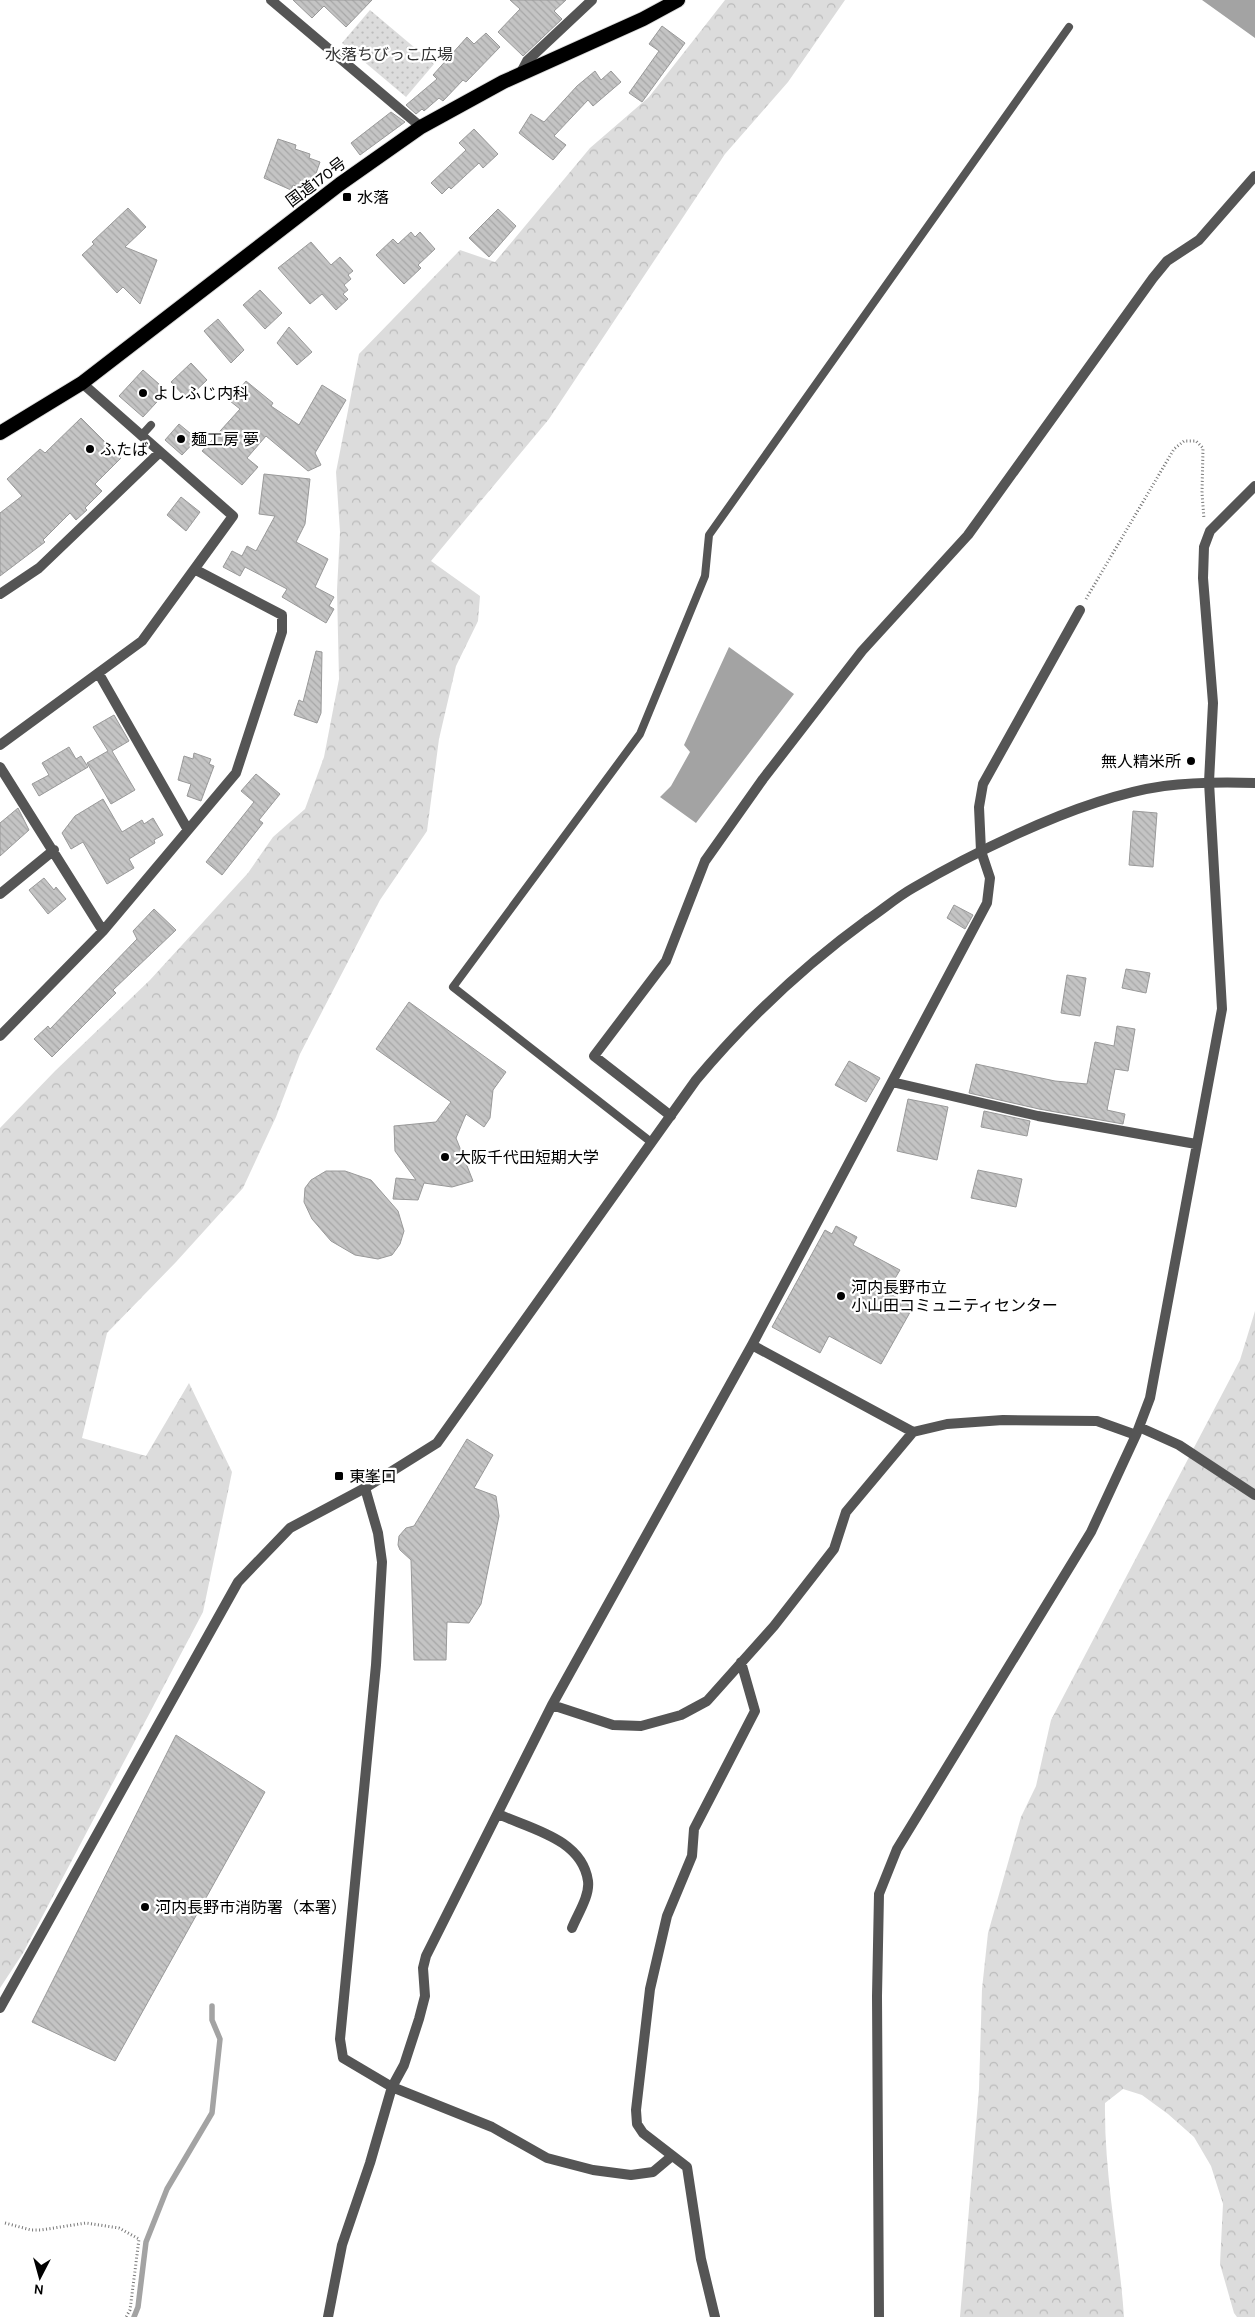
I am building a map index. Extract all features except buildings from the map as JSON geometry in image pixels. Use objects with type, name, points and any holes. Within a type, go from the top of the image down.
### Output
[{"type":"highway","name":"国道170号","points":[[0,433],[82,384],[340,184],[421,127],[520,74],[643,19],[678,0]]},
{"type":"street","points":[[271,0],[421,127]]},
{"type":"street","points":[[520,74],[527,61],[592,0]]},
{"type":"street","points":[[671,1116],[594,1056],[666,961],[704,861],[763,778],[862,651],[968,535],[1153,278],[1167,261],[1198,240],[1255,176]]},
{"type":"street","points":[[0,745],[142,641],[196,570],[233,516],[82,384]]},
{"type":"street","points":[[0,594],[39,568],[160,452]]},
{"type":"street","points":[[879,2317],[877,1996],[879,1894],[897,1849],[1091,1532],[1138,1431],[1150,1398],[1222,1009],[1209,782],[1213,703],[1203,578],[1204,547],[1210,531],[1255,486]]},
{"type":"street","points":[[0,1036],[103,931],[236,773],[282,632],[282,615],[196,570]]},
{"type":"street","points":[[328,2317],[342,2245],[370,2163],[392,2087],[404,2065],[419,2019],[424,1996],[423,1968],[426,1956],[552,1705],[752,1345],[987,903],[990,878],[981,851],[979,807],[983,784],[1080,610]]},
{"type":"street","points":[[99,674],[188,830]]},
{"type":"street","points":[[0,767],[54,850],[103,931]]},
{"type":"street","points":[[0,2008],[238,1582],[290,1528],[365,1488],[437,1443],[651,1142],[735,1034],[789,981],[911,888],[981,851],[1055,817],[1114,798],[1163,786],[1209,782],[1255,783]]},
{"type":"street","points":[[0,894],[54,850]]},
{"type":"street","points":[[892,1082],[1038,1116],[1196,1144]]},
{"type":"street","points":[[752,1345],[913,1432]]},
{"type":"street","points":[[552,1705],[613,1725],[641,1726],[681,1714],[707,1702],[774,1626],[834,1549],[846,1512],[913,1432],[947,1424],[1003,1420],[1097,1421],[1138,1431],[1179,1446],[1255,1496]]},
{"type":"street","points":[[365,1488],[378,1533],[382,1562],[376,1665],[340,2039],[343,2058],[392,2087],[492,2127],[547,2158],[593,2170],[631,2174],[653,2172],[672,2156]]},
{"type":"street","points":[[716,2317],[701,2259],[687,2167],[643,2133],[637,2124],[636,2110],[650,1989],[667,1916],[692,1856],[694,1829],[754,1712],[741,1662]]},
{"type":"street","points":[[498,1814],[565,1843],[578,1854],[588,1882],[585,1899],[572,1928]]},
{"type":"lane","points":[[651,1142],[454,987],[640,734],[705,576],[709,535],[1069,27]]},
{"type":"lane","points":[[141,436],[151,425]]},
{"type":"path","points":[[1080,610],[1174,449],[1184,440],[1196,441],[1204,448],[1203,516],[1210,531]]},
{"type":"path","points":[[5,2223],[31,2230],[86,2223],[119,2228],[139,2239],[130,2310],[126,2317]]},
{"type":"green space","points":[[725,0],[845,0],[788,82],[725,154],[549,419],[431,561],[480,596],[478,621],[456,666],[439,739],[427,831],[380,900],[300,1054],[276,1117],[243,1188],[176,1262],[107,1333],[82,1438],[146,1456],[189,1383],[232,1472],[203,1612],[23,1953],[0,1988],[0,1128],[55,1071],[150,980],[248,873],[273,837],[305,809],[324,757],[339,679],[337,590],[340,532],[336,472],[359,354],[460,250],[495,262],[590,148],[649,97]]},
{"type":"green space","name":"水落ちびっこ広場","points":[[370,10],[434,64],[406,97],[342,43]]},
{"type":"green space","points":[[1255,1311],[1255,2317],[1237,2317],[1234,2313],[1220,2264],[1223,2204],[1211,2166],[1194,2137],[1168,2114],[1142,2095],[1123,2089],[1105,2103],[1105,2130],[1124,2317],[960,2317],[979,2089],[982,1989],[988,1933],[1021,1817],[1036,1786],[1051,1720],[1240,1360]]},
{"type":"shaded area","points":[[1202,0],[1255,0],[1255,38]]},
{"type":"shaded area","points":[[729,647],[794,694],[696,823],[660,797],[671,786],[690,752],[684,745]]},
{"type":"waterway","points":[[134,2317],[138,2307],[146,2242],[167,2189],[212,2113],[220,2039],[212,2020],[212,2006]]},
{"type":"place","name":"水落","points":[[347,197]]},
{"type":"place","name":"よしふじ内科","points":[[143,393]]},
{"type":"place","name":"麺工房 夢","points":[[181,439]]},
{"type":"place","name":"ふたば","points":[[90,449]]},
{"type":"place","name":"無人精米所","points":[[1191,761]]},
{"type":"place","name":"大阪千代田短期大学","points":[[445,1157]]},
{"type":"place","name":"河内長野市立 小山田コミュニティセンター","points":[[841,1296]]},
{"type":"place","name":"東峯口","points":[[339,1476]]},
{"type":"place","name":"河内長野市消防署（本署）","points":[[145,1907]]}]
